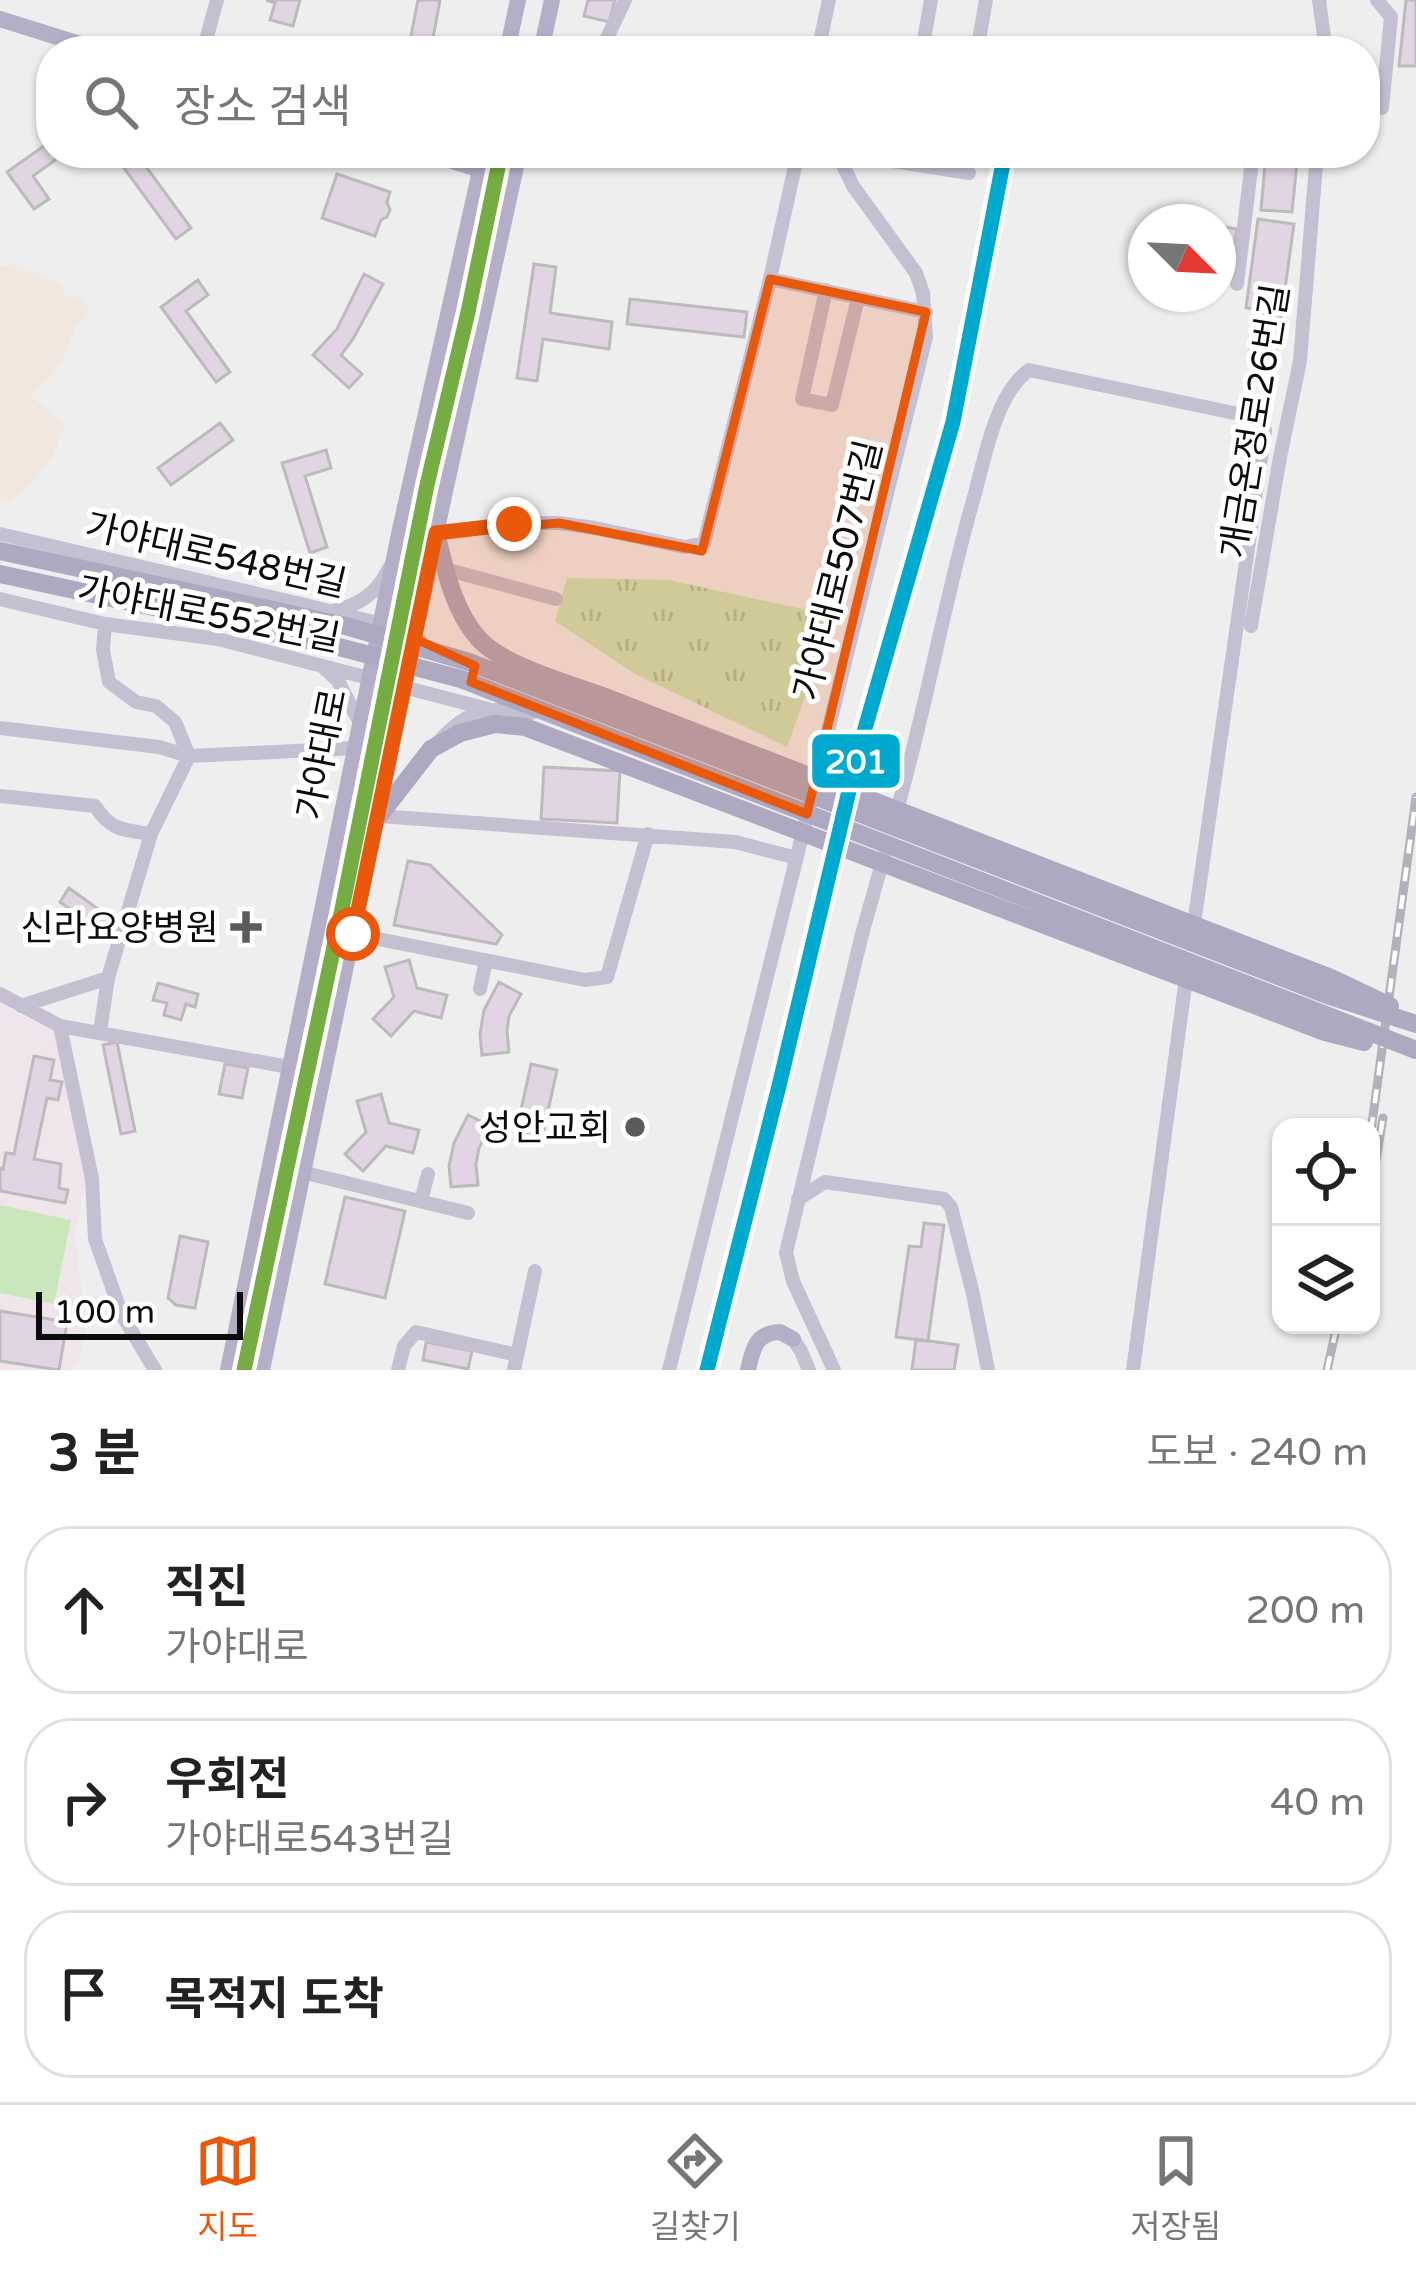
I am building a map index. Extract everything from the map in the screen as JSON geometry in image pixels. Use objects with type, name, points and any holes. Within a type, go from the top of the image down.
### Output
[{"type":"highway","points":[[436,533],[458,606],[479,640],[513,662],[1330,978],[1416,1021]]},
{"type":"highway","points":[[0,551],[346,626],[469,662],[1330,996],[1416,1021]]},
{"type":"highway","points":[[0,574],[339,647],[461,679],[1416,1053]]},
{"type":"highway","points":[[378,820],[431,749],[460,733],[494,724],[525,728],[1325,1032],[1416,1053]]},
{"type":"main road","points":[[510,36],[518,0]]},
{"type":"main road","points":[[544,36],[552,0]]},
{"type":"main road","points":[[0,19],[54,36]]},
{"type":"main road","name":"가야대로","points":[[228,1370],[396,553],[481,168]]},
{"type":"main road","points":[[494,168],[514,180]]},
{"type":"main road","name":"가야대로","points":[[262,1370],[516,168]]},
{"type":"main road","points":[[342,820],[364,789],[375,796],[378,820]]},
{"type":"main road","points":[[748,1370],[754,1343],[761,1336],[780,1332],[793,1339]]},
{"type":"street","points":[[207,36],[218,0]]},
{"type":"street","points":[[607,36],[625,0]]},
{"type":"street","points":[[821,36],[829,0]]},
{"type":"street","points":[[925,36],[931,0]]},
{"type":"street","points":[[980,36],[986,0]]},
{"type":"street","points":[[1318,0],[1324,36]]},
{"type":"street","points":[[1377,0],[1391,17],[1382,108]]},
{"type":"street","points":[[436,533],[559,523],[685,547],[704,543],[795,168]]},
{"type":"street","name":"가야대로507번길","points":[[669,1370],[926,337],[926,312],[916,273],[853,187],[845,168]]},
{"type":"street","name":"가야대로507번길","points":[[936,168],[969,173]]},
{"type":"street","points":[[1237,284],[1251,168]]},
{"type":"street","name":"개금온정로26번길","points":[[1251,626],[1300,362],[1316,168]]},
{"type":"street","points":[[770,279],[926,312]]},
{"type":"street","points":[[826,290],[802,399],[832,405],[858,298]]},
{"type":"street","points":[[834,1370],[793,1281],[786,1253],[954,568],[996,421],[1019,377],[1029,370],[1261,420],[1265,430],[1132,1370]]},
{"type":"street","name":"가야대로548번길","points":[[0,534],[382,624],[543,698]]},
{"type":"street","points":[[331,611],[351,607],[373,592],[396,553]]},
{"type":"street","points":[[445,569],[556,599]]},
{"type":"street","name":"가야대로552번길","points":[[0,599],[105,624],[218,638],[488,709],[596,722],[543,698]]},
{"type":"street","points":[[100,1032],[109,978],[151,833],[189,756],[175,722],[156,706],[136,702],[110,682],[103,650],[105,624]]},
{"type":"street","points":[[474,631],[479,651],[543,698]]},
{"type":"street","points":[[319,664],[338,681],[361,727]]},
{"type":"street","points":[[431,749],[459,720],[488,709]]},
{"type":"street","points":[[0,728],[159,747],[189,756],[357,748]]},
{"type":"street","points":[[0,796],[95,806],[105,821],[125,831],[151,833]]},
{"type":"street","points":[[378,820],[735,842],[796,858]]},
{"type":"street","points":[[353,934],[585,980],[607,977],[647,834]]},
{"type":"street","points":[[480,989],[486,960]]},
{"type":"street","points":[[21,1006],[109,978]]},
{"type":"street","points":[[0,994],[60,1025],[290,1067]]},
{"type":"street","points":[[60,1025],[92,1179],[95,1238],[122,1315],[155,1370]]},
{"type":"street","points":[[302,1172],[468,1213]]},
{"type":"street","points":[[421,1201],[428,1174]]},
{"type":"street","points":[[798,1199],[825,1182],[944,1199],[951,1207],[974,1294],[988,1370]]},
{"type":"street","points":[[398,1370],[404,1346],[416,1332],[515,1363],[535,1271]]},
{"type":"street","points":[[793,1339],[808,1370]]},
{"type":"highlighted area","points":[[770,279],[926,312],[807,814],[471,682],[475,666],[416,639],[436,533],[559,523],[702,551]]},
{"type":"shaded area","points":[[10,264],[60,283],[65,294],[86,303],[89,312],[78,324],[62,361],[30,395],[65,425],[54,453],[11,502],[0,498],[0,267]]},
{"type":"shaded area","points":[[0,1004],[59,1034],[87,1178],[75,1234],[86,1328],[80,1358],[71,1370],[0,1370]]},
{"type":"green space","points":[[567,578],[669,580],[825,614],[811,680],[787,747],[635,674],[555,621]]},
{"type":"green space","points":[[0,1205],[71,1220],[54,1304],[0,1293]]},
{"type":"building","points":[[266,0],[300,0],[293,26],[270,20],[275,3]]},
{"type":"building","points":[[418,0],[440,0],[433,36],[411,36]]},
{"type":"building","points":[[588,0],[615,0],[609,22],[584,16]]},
{"type":"building","points":[[1406,0],[1416,0],[1416,66],[1399,66]]},
{"type":"building","points":[[36,152],[36,168],[44,168],[33,176],[49,199],[34,209],[7,172]]},
{"type":"building","points":[[124,168],[147,168],[191,228],[176,239]]},
{"type":"building","points":[[1265,168],[1296,168],[1292,212],[1261,210]]},
{"type":"building","points":[[337,174],[390,192],[390,210],[375,236],[322,218]]},
{"type":"building","points":[[1258,219],[1294,224],[1276,354],[1250,350],[1256,309],[1246,308]]},
{"type":"building","points":[[534,264],[556,267],[550,313],[612,322],[609,349],[543,339],[537,381],[517,378]]},
{"type":"building","points":[[364,274],[383,284],[341,355],[362,374],[349,388],[313,355],[337,329]]},
{"type":"building","points":[[198,280],[208,295],[186,311],[230,372],[216,382],[161,307]]},
{"type":"building","points":[[630,299],[747,312],[744,337],[627,324]]},
{"type":"building","points":[[220,423],[233,440],[171,485],[158,468]]},
{"type":"building","points":[[326,450],[331,468],[305,476],[327,547],[310,553],[282,463]]},
{"type":"building","points":[[544,767],[620,771],[617,823],[541,819]]},
{"type":"building","points":[[408,861],[430,865],[502,935],[496,944],[394,925]]},
{"type":"building","points":[[69,888],[112,919],[103,932],[60,902]]},
{"type":"building","points":[[409,960],[417,988],[447,995],[441,1018],[414,1011],[391,1036],[373,1019],[394,997],[385,967]]},
{"type":"building","points":[[499,982],[521,994],[509,1016],[509,1052],[482,1055],[484,1010]]},
{"type":"building","points":[[158,983],[198,994],[195,1007],[186,1004],[181,1020],[164,1015],[167,1003],[153,1000]]},
{"type":"building","points":[[117,1042],[135,1131],[121,1134],[103,1045]]},
{"type":"building","points":[[34,1056],[54,1060],[50,1080],[62,1082],[58,1100],[47,1098],[34,1159],[61,1164],[59,1188],[68,1190],[65,1203],[0,1191],[0,1168],[6,1153],[14,1154]]},
{"type":"building","points":[[225,1064],[248,1068],[242,1098],[219,1094]]},
{"type":"building","points":[[531,1064],[557,1070],[542,1138],[516,1133]]},
{"type":"building","points":[[381,1094],[389,1123],[419,1130],[413,1153],[386,1146],[363,1171],[345,1154],[366,1132],[357,1101]]},
{"type":"building","points":[[468,1115],[490,1126],[479,1148],[478,1185],[451,1187],[454,1143]]},
{"type":"building","points":[[345,1197],[405,1211],[385,1298],[325,1284]]},
{"type":"building","points":[[924,1223],[944,1225],[928,1341],[896,1337],[909,1246],[921,1247]]},
{"type":"building","points":[[180,1236],[208,1242],[195,1308],[176,1305],[168,1298]]},
{"type":"building","points":[[0,1311],[67,1322],[59,1370],[0,1361]]},
{"type":"building","points":[[916,1339],[958,1345],[954,1370],[912,1370]]},
{"type":"building","points":[[426,1342],[472,1351],[468,1369],[423,1360]]},
{"type":"railway","points":[[1373,1118],[1416,797]]},
{"type":"railway","points":[[1380,1136],[1383,1118]]},
{"type":"railway","points":[[1327,1370],[1335,1334]]},
{"type":"transit line","points":[[244,1370],[427,485],[498,168]]},
{"type":"transit line","name":"201","points":[[707,1370],[858,753],[953,422],[1002,168]]},
{"type":"place","name":"신라요양병원","points":[[246,927]]},
{"type":"place","name":"성안교회","points":[[635,1127]]},
{"type":"route","points":[[353,934],[436,533],[514,524]]}]
